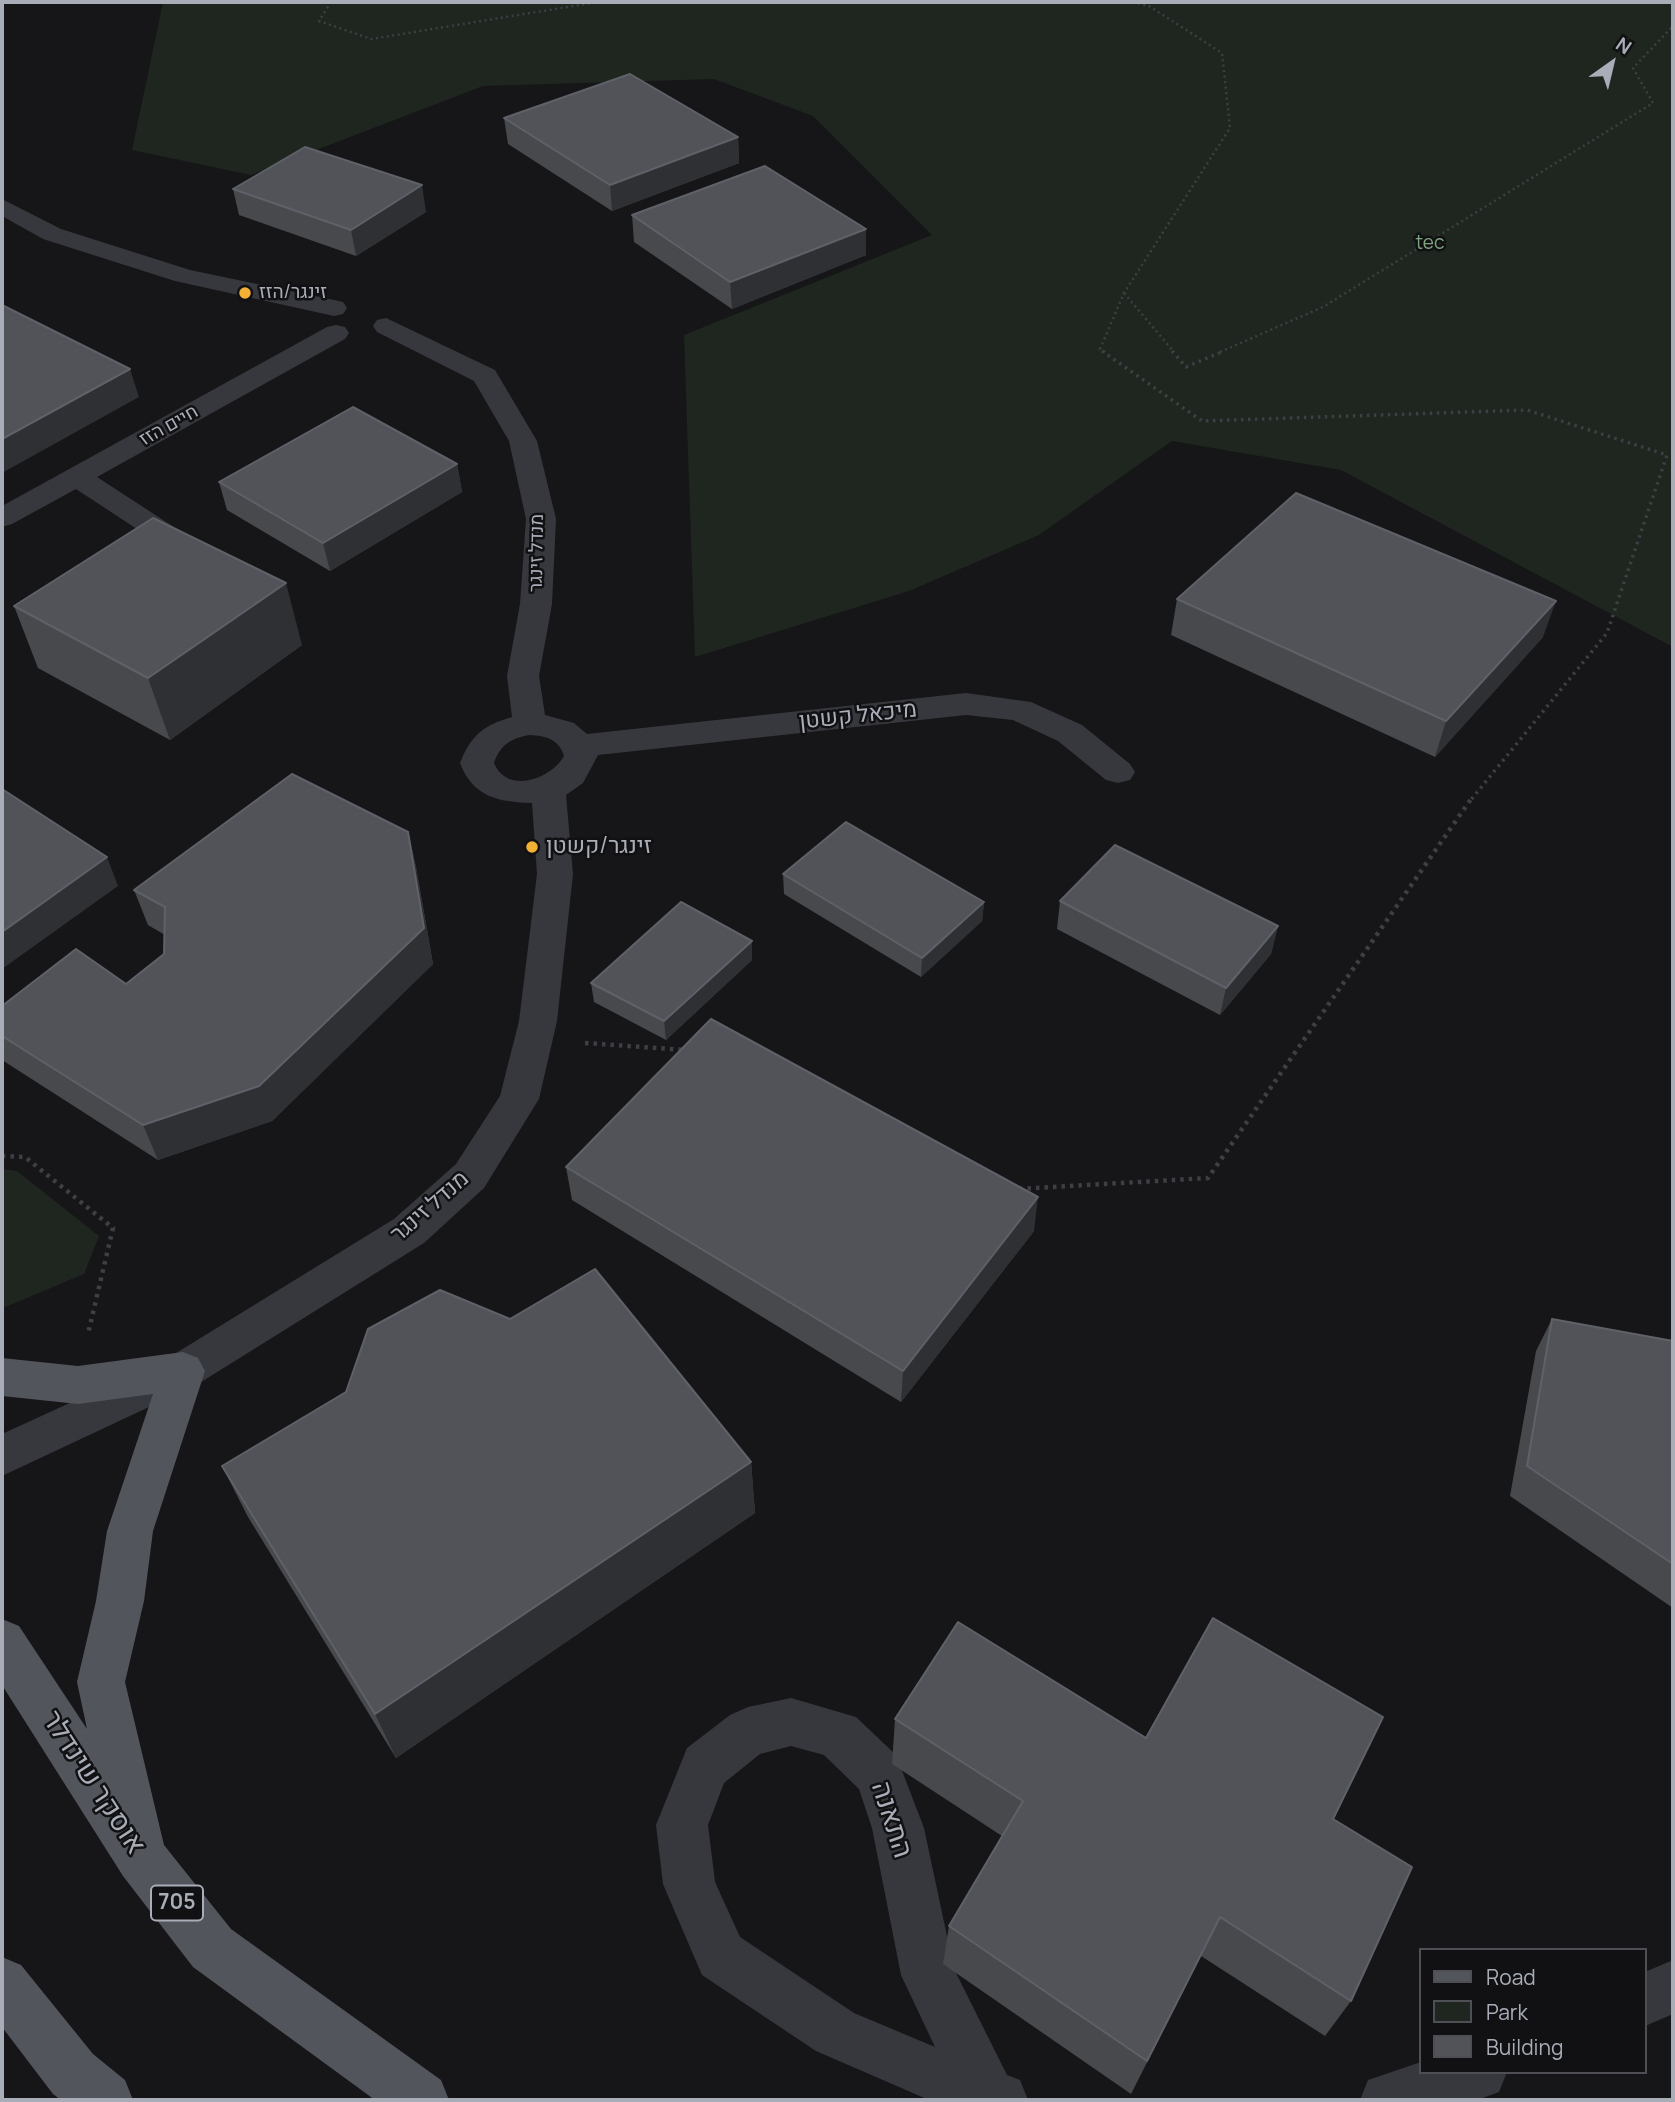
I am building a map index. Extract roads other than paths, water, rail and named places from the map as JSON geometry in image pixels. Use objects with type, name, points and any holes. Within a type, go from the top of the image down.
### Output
[{"type":"main road","points":[[2,1377],[78,1385],[183,1371],[130,1531],[120,1601],[101,1682],[141,1858]]},
{"type":"main road","name":"אוסקר שינדלר","points":[[2,1642],[141,1858],[212,1948],[421,2100]]},
{"type":"main road","points":[[2,1984],[73,2074],[105,2100]]},
{"type":"street","name":"מנדל זינגר","points":[[2,206],[52,234],[184,276],[358,320],[485,376],[523,441],[541,519],[536,604],[523,676],[530,724]]},
{"type":"street","name":"חיים הזז","points":[[2,518],[358,320]]},
{"type":"street","points":[[77,477],[216,567]]},
{"type":"street","name":"מיכאל קשטן","points":[[579,746],[966,704],[1019,710],[1045,721],[1070,733],[1118,772]]},
{"type":"street","points":[[530,724],[555,727],[566,732],[579,746],[581,756],[572,776],[548,789],[515,793],[499,789],[480,773],[477,762],[487,741],[506,729],[530,724]]},
{"type":"street","name":"מנדל זינגר","points":[[2,1456],[183,1371],[409,1231],[470,1176],[519,1100],[538,1021],[555,874],[548,789]]},
{"type":"street","name":"התאנה","points":[[791,1722],[838,1734],[878,1773],[898,1828],[928,1975],[994,2099],[835,2032],[721,1956],[689,1884],[682,1825],[705,1766],[748,1732],[791,1722]]},
{"type":"street","points":[[1647,1998],[1673,1987]]},
{"type":"street","points":[[1388,2100],[1472,2074]]},
{"type":"place","name":"זינגר/הזז","points":[[245,293]]},
{"type":"place","name":"זינגר/קשטן","points":[[532,847]]},
{"type":"park label","name":"tec","points":[[1430,244]]}]
